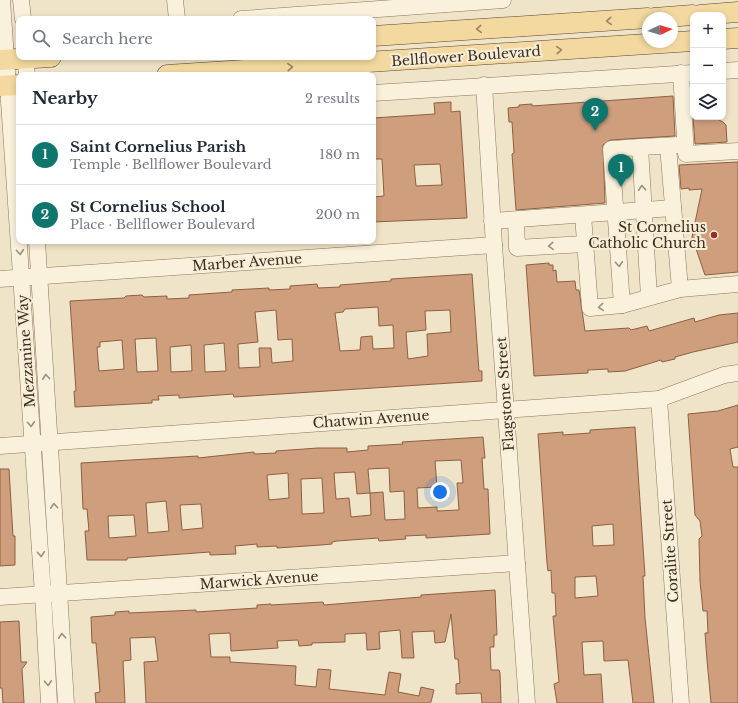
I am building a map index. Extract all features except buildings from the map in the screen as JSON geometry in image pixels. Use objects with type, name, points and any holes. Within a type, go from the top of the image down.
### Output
[{"type":"main road","points":[[726,13],[738,12]]},
{"type":"main road","points":[[678,16],[690,15]]},
{"type":"main road","name":"Bellflower Boulevard","points":[[376,36],[642,18]]},
{"type":"main road","points":[[726,39],[738,38]]},
{"type":"main road","name":"Bellflower Boulevard","points":[[213,72],[690,41]]},
{"type":"main road","points":[[3,60],[26,64],[40,60]]},
{"type":"street","name":"Mezzanine Way","points":[[2,0],[8,35],[3,60],[9,85],[16,198]]},
{"type":"street","points":[[21,0],[23,16]]},
{"type":"street","points":[[175,0],[177,16]]},
{"type":"street","points":[[262,16],[324,7],[503,0]]},
{"type":"street","points":[[726,71],[738,70]]},
{"type":"street","points":[[376,93],[687,73],[686,154],[738,151]]},
{"type":"street","name":"Flagstone Street","points":[[484,85],[492,222],[507,409],[527,703]]},
{"type":"street","points":[[622,305],[611,149],[686,145]]},
{"type":"street","points":[[668,146],[680,289]]},
{"type":"street","points":[[640,147],[649,297]]},
{"type":"street","points":[[492,222],[673,208]]},
{"type":"street","points":[[583,215],[590,308],[622,305],[680,289],[738,284]]},
{"type":"street","points":[[516,220],[518,248],[584,244]]},
{"type":"street","name":"Mezzanine Way","points":[[19,244],[49,703]]},
{"type":"street","name":"Mezzanine Way","points":[[37,244],[66,703]]},
{"type":"street","name":"Marber Avenue","points":[[0,279],[494,245]]},
{"type":"street","name":"Chatwin Avenue","points":[[0,446],[659,399],[724,375],[738,373]]},
{"type":"street","name":"Coralite Street","points":[[659,399],[680,703]]},
{"type":"street","name":"Marwick Avenue","points":[[0,597],[517,564]]},
{"type":"place","name":"St Cornelius School","points":[[595,131]]},
{"type":"place","name":"Saint Cornelius Parish","points":[[621,187]]},
{"type":"place","name":"St Cornelius Catholic Church","points":[[714,235]]}]
